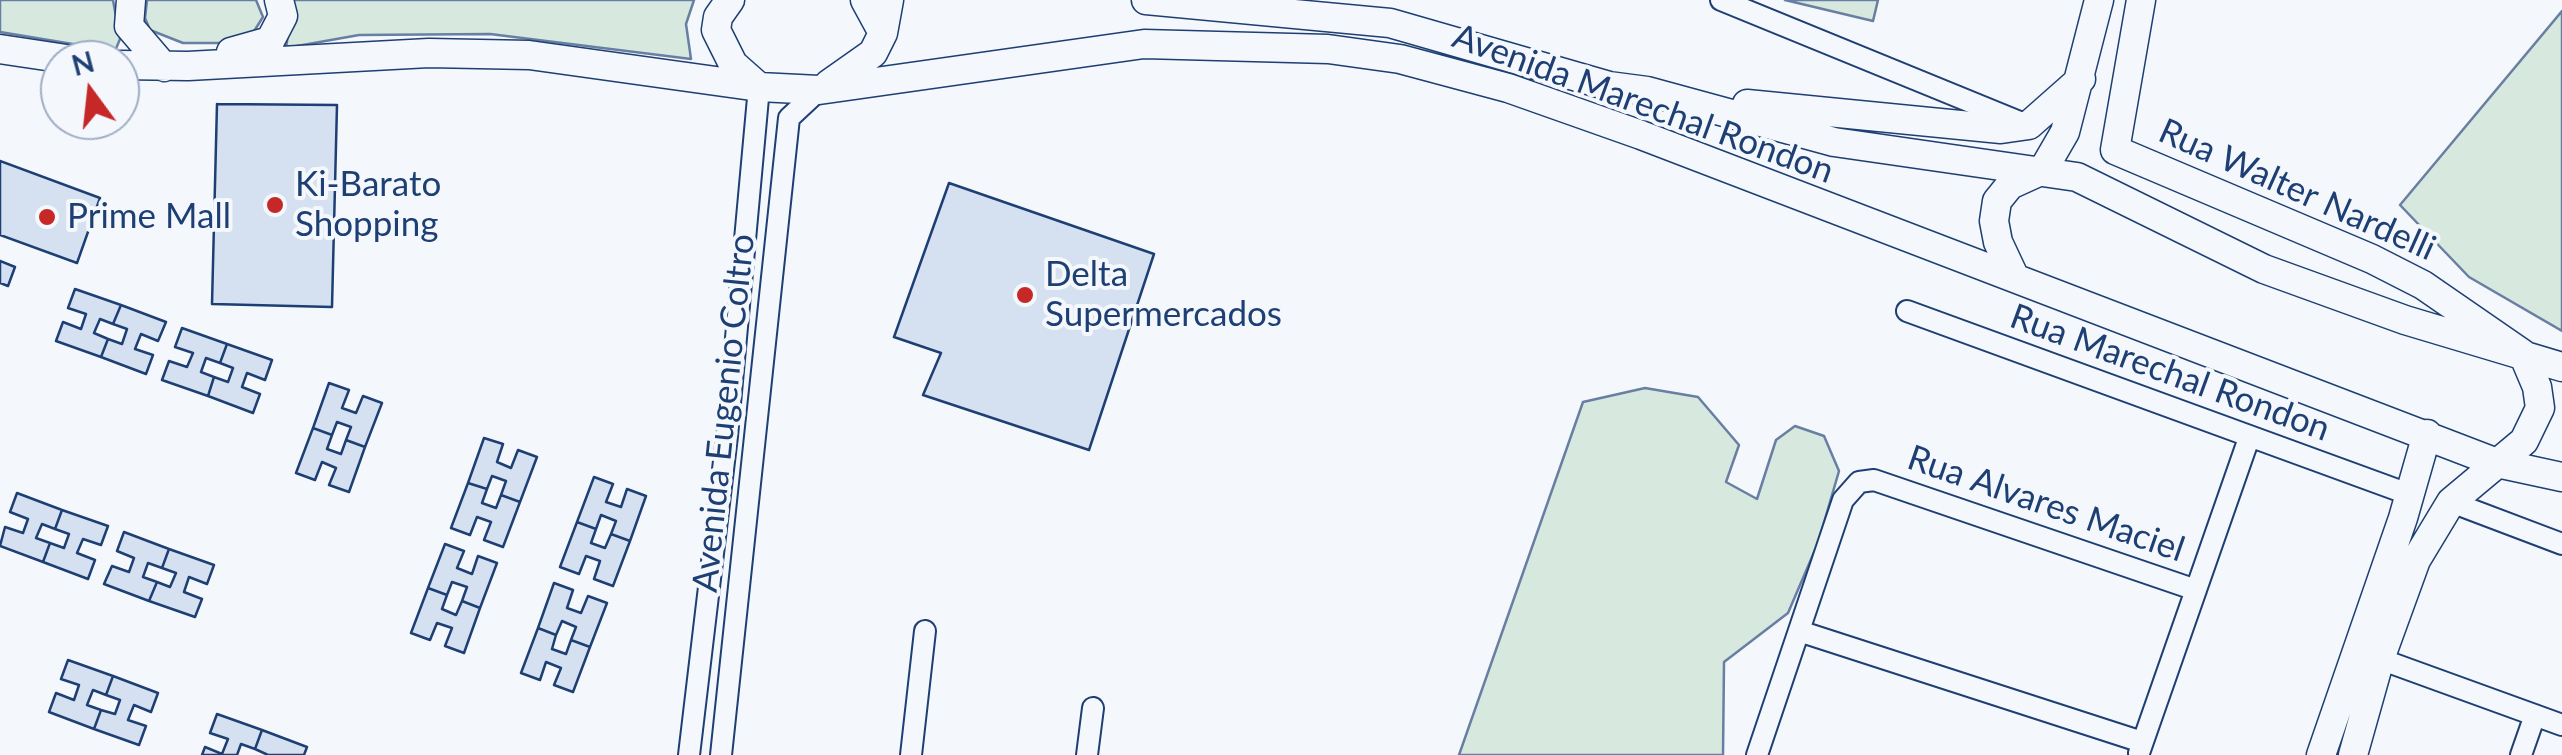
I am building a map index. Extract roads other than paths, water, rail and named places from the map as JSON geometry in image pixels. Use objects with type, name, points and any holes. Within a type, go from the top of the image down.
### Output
[{"type":"main road","points":[[131,0],[129,26],[176,66],[270,41],[284,16],[279,0]]},
{"type":"main road","points":[[730,0],[718,17],[716,30],[733,64],[759,87]]},
{"type":"main road","points":[[865,0],[883,33]]},
{"type":"main road","points":[[819,90],[873,53],[883,33],[889,0]]},
{"type":"main road","name":"Avenida Marechal Rondon","points":[[1146,0],[1390,23],[1609,86],[1647,91],[1834,142],[2043,170],[2099,187],[2264,269],[2405,320],[2562,368]]},
{"type":"main road","points":[[2014,274],[1998,242],[1997,201],[2010,185],[2043,170],[2065,132],[2082,79],[2099,0]]},
{"type":"main road","name":"Rua Walter Nardelli","points":[[2141,0],[2115,150],[2372,259],[2464,311],[2523,354]]},
{"type":"main road","name":"Avenida Marechal Rondon","points":[[140,65],[429,53],[529,55],[759,87],[819,90],[1144,44],[1310,48],[1382,57],[1508,88],[1819,207],[2014,274],[2498,462],[2562,477]]},
{"type":"main road","points":[[0,49],[40,55]]},
{"type":"main road","points":[[1647,91],[1926,124],[2001,129],[2029,125],[2082,79]]},
{"type":"main road","points":[[2353,755],[2380,659],[2416,560],[2451,502],[2524,441],[2540,408],[2537,387],[2523,354]]},
{"type":"main road","points":[[2320,755],[2410,495],[2427,434]]},
{"type":"street","points":[[1721,0],[2029,125]]},
{"type":"street","name":"Avenida Eugenio Coltro","points":[[689,755],[709,560],[727,436],[759,87]]},
{"type":"street","name":"Avenida Eugenio Coltro","points":[[721,755],[789,118],[819,90]]},
{"type":"street","name":"Rua Marechal Rondon","points":[[1907,312],[2410,495]]},
{"type":"street","points":[[727,436],[753,435]]},
{"type":"street","points":[[1757,755],[1802,632],[2140,749],[2249,438]]},
{"type":"street","name":"Rua Alvares Maciel","points":[[1802,632],[1843,500],[1850,487],[1874,480],[2196,590]]},
{"type":"street","points":[[2451,502],[2562,544]]},
{"type":"street","points":[[912,755],[925,631]]},
{"type":"street","points":[[2380,659],[2562,725]]},
{"type":"street","points":[[1087,755],[1092,708]]},
{"type":"street","points":[[2520,755],[2535,715]]},
{"type":"place","name":"Ki-Barato Shopping","points":[[275,205]]},
{"type":"place","name":"Prime Mall","points":[[47,217]]},
{"type":"place","name":"Delta Supermercados","points":[[1025,295]]}]
